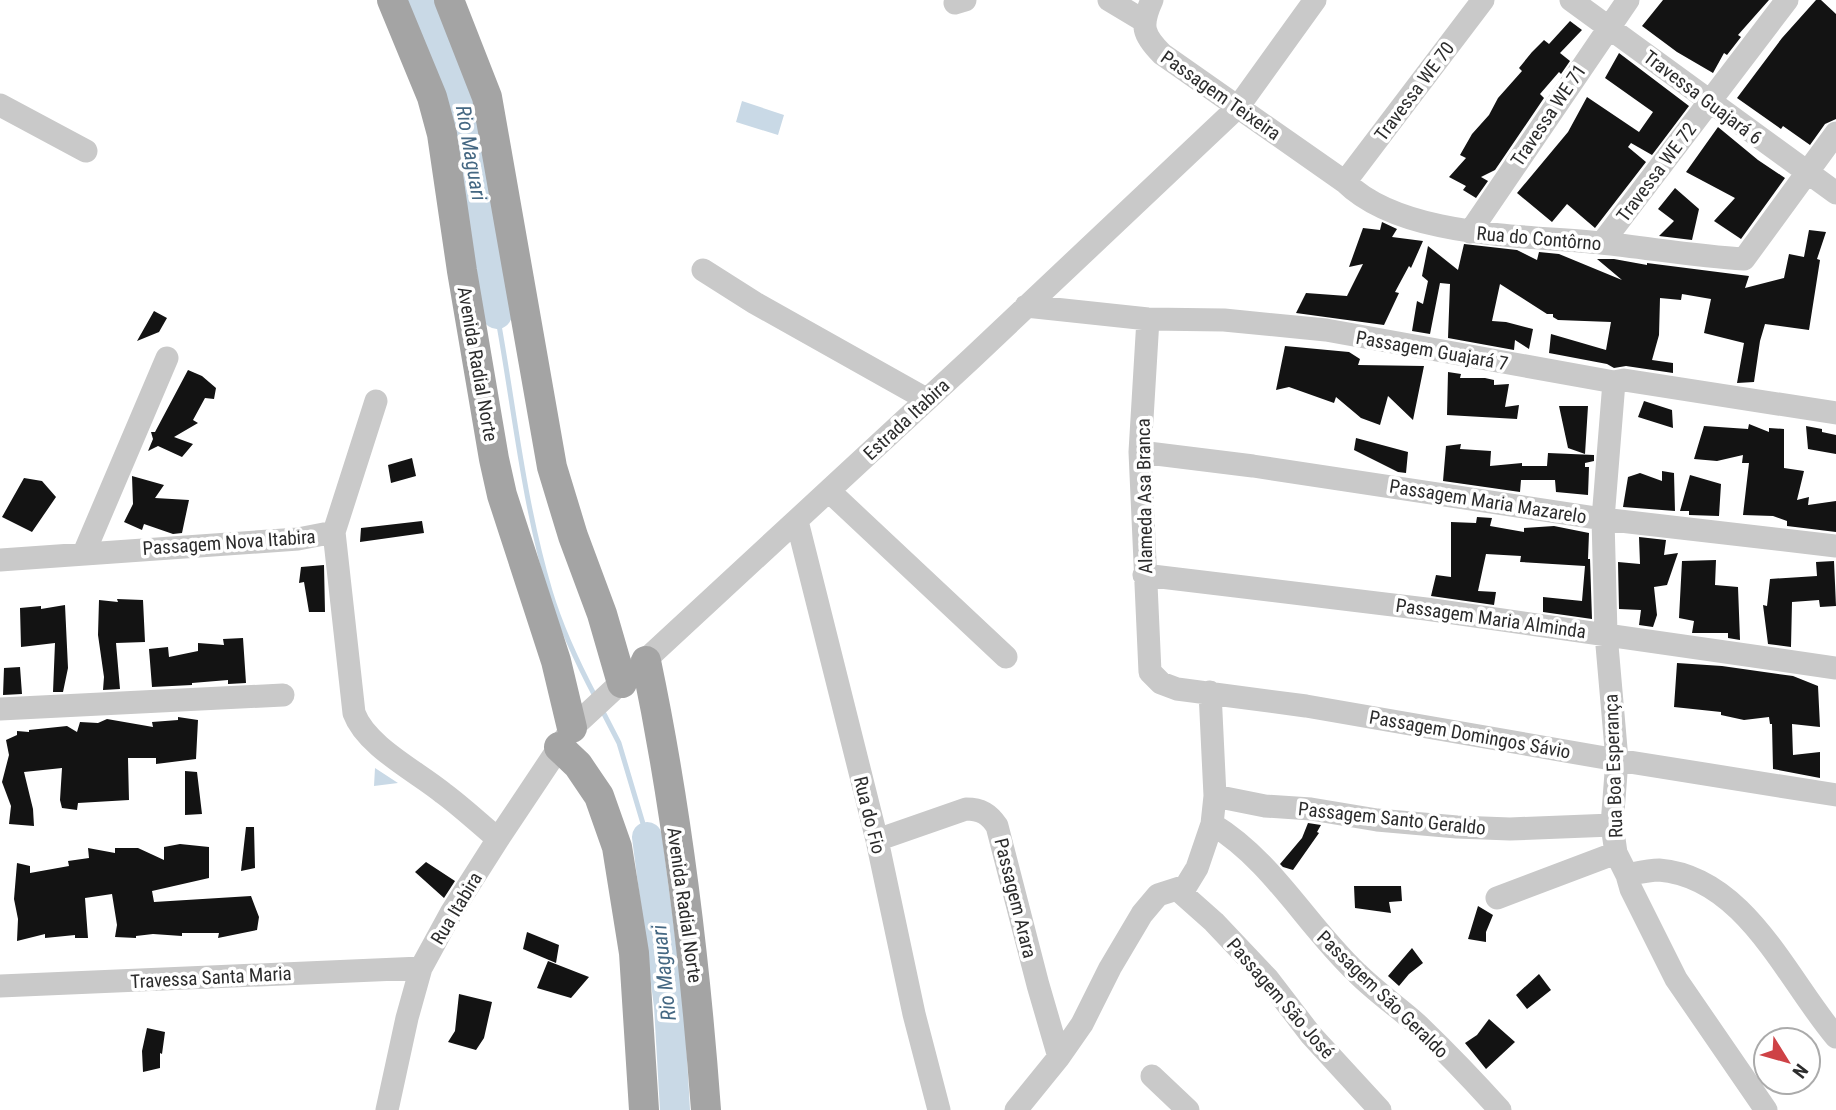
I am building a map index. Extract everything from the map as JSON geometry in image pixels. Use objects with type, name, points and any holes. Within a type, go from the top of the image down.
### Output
[{"type":"main road","name":"Avenida Radial Norte","points":[[392,0],[432,97],[442,134],[494,459],[506,507],[556,661],[566,737],[578,765],[599,796],[617,847],[634,953],[644,1110]]},
{"type":"main road","points":[[449,0],[487,97],[552,467],[573,536],[602,614],[622,683]]},
{"type":"main road","name":"Avenida Radial Norte","points":[[646,661],[686,892],[698,997],[706,1110]]},
{"type":"street","name":"Passagem Teixeira","points":[[1110,0],[1148,11],[1145,32],[1149,41],[1162,54],[1345,182]]},
{"type":"street","name":"Estrada Itabira","points":[[566,737],[1238,107],[1315,0]]},
{"type":"street","name":"Travessa WE 70","points":[[1345,182],[1483,0]]},
{"type":"street","name":"Travessa Guajará 6","points":[[1571,0],[1836,193]]},
{"type":"street","name":"Travessa WE 71","points":[[1470,232],[1628,0]]},
{"type":"street","name":"Travessa WE 72","points":[[1602,243],[1787,0]]},
{"type":"street","points":[[0,105],[86,151]]},
{"type":"street","points":[[1806,173],[1836,133]]},
{"type":"street","name":"Rua do Contôrno","points":[[1345,182],[1358,195],[1385,210],[1470,232],[1744,259],[1806,173]]},
{"type":"street","points":[[703,270],[755,303],[926,399]]},
{"type":"street","name":"Passagem Guajará 7","points":[[1026,306],[1148,319],[1224,320],[1326,330],[1614,382],[1623,380],[1836,413]]},
{"type":"street","name":"Alameda Asa Branca","points":[[1148,319],[1140,452],[1150,672]]},
{"type":"street","points":[[84,553],[167,358]]},
{"type":"street","name":"Rua Boa Esperança","points":[[1614,382],[1604,519],[1606,634],[1617,760],[1612,825],[1616,853],[1676,979],[1766,1110]]},
{"type":"street","points":[[334,532],[376,401]]},
{"type":"street","name":"Passagem Maria Mazarelo","points":[[1140,452],[1267,468],[1604,519],[1836,546]]},
{"type":"street","points":[[829,491],[1006,657]]},
{"type":"street","name":"Rua do Fio","points":[[797,521],[877,840],[914,1014],[939,1110]]},
{"type":"street","name":"Passagem Nova Itabira","points":[[0,560],[298,539],[334,532],[354,713],[358,725],[376,743],[444,793],[498,839]]},
{"type":"street","name":"Passagem Maria Alminda","points":[[1144,575],[1606,634],[1836,668]]},
{"type":"street","name":"Passagem Domingos Sávio","points":[[1150,672],[1155,679],[1168,686],[1306,706],[1836,795]]},
{"type":"street","points":[[1016,1110],[1082,1024],[1110,968],[1142,914],[1158,895],[1178,890],[1192,880],[1212,824],[1215,796],[1210,692]]},
{"type":"street","points":[[0,709],[283,695]]},
{"type":"street","name":"Rua Itabira","points":[[387,1110],[407,1017],[422,968],[451,913],[566,737]]},
{"type":"street","name":"Passagem Santo Geraldo","points":[[1215,796],[1265,806],[1457,827],[1510,829],[1612,825]]},
{"type":"street","name":"Passagem Arara","points":[[877,840],[966,809],[977,809],[991,817],[997,826],[1059,1057]]},
{"type":"street","name":"Passagem São Geraldo","points":[[1212,824],[1247,848],[1358,974],[1419,1026],[1500,1110]]},
{"type":"street","points":[[1497,898],[1616,853]]},
{"type":"street","points":[[1627,875],[1657,870],[1680,874],[1699,880],[1729,899],[1761,935],[1836,1037]]},
{"type":"street","name":"Passagem São José","points":[[1178,890],[1214,922],[1268,979],[1311,1035],[1380,1110]]},
{"type":"street","name":"Travessa Santa Maria","points":[[0,986],[422,968]]},
{"type":"street","points":[[1152,1076],[1188,1110]]},
{"type":"water","points":[[742,101],[784,115],[778,135],[736,122]]},
{"type":"water","points":[[375,768],[398,783],[374,786]]},
{"type":"building","points":[[1663,0],[1769,0],[1738,35],[1741,37],[1727,55],[1724,53],[1713,73],[1677,52],[1642,26]]},
{"type":"building","points":[[1816,0],[1821,0],[1836,14],[1836,119],[1825,124],[1810,145],[1783,126],[1781,129],[1737,98],[1782,38]]},
{"type":"building","points":[[1570,21],[1582,30],[1560,53],[1570,61],[1540,94],[1544,98],[1495,170],[1481,177],[1488,181],[1476,198],[1463,190],[1466,186],[1449,177],[1466,158],[1460,155],[1498,98],[1522,71],[1519,68],[1532,52],[1544,40],[1549,44]]},
{"type":"building","points":[[1619,53],[1689,106],[1652,155],[1631,143],[1628,147],[1646,162],[1595,228],[1567,204],[1552,222],[1517,193],[1568,132],[1587,97],[1639,132],[1653,112],[1605,78]]},
{"type":"building","points":[[1718,127],[1785,178],[1741,239],[1714,221],[1735,198],[1686,172]]},
{"type":"building","points":[[1675,188],[1699,209],[1692,240],[1659,236],[1674,221],[1658,209]]},
{"type":"building","points":[[1382,222],[1397,229],[1392,237],[1423,241],[1411,268],[1409,266],[1395,292],[1399,293],[1384,325],[1296,313],[1306,293],[1347,296],[1363,264],[1349,267],[1363,228],[1380,230]]},
{"type":"building","points":[[1809,230],[1826,232],[1817,259],[1820,260],[1809,330],[1765,324],[1754,382],[1737,383],[1744,343],[1704,333],[1711,299],[1682,294],[1681,300],[1660,298],[1659,335],[1652,360],[1673,363],[1673,373],[1626,366],[1614,368],[1607,364],[1549,353],[1551,334],[1606,350],[1611,322],[1558,320],[1553,314],[1547,314],[1500,284],[1492,321],[1533,329],[1529,349],[1515,340],[1514,350],[1448,338],[1450,284],[1440,283],[1430,334],[1412,331],[1417,301],[1423,304],[1428,281],[1422,276],[1428,246],[1458,270],[1464,244],[1517,250],[1537,260],[1539,252],[1559,254],[1622,280],[1597,259],[1749,276],[1745,288],[1784,278],[1789,254],[1804,257]]},
{"type":"building","points":[[154,311],[167,318],[159,332],[137,341]]},
{"type":"building","points":[[1285,346],[1349,352],[1360,359],[1358,365],[1424,366],[1413,420],[1388,396],[1380,425],[1361,418],[1336,397],[1334,403],[1289,387],[1276,390]]},
{"type":"building","points":[[188,370],[202,376],[216,388],[214,399],[205,398],[193,420],[198,423],[174,437],[193,444],[182,457],[158,446],[148,451],[153,439],[151,432],[155,432]]},
{"type":"building","points":[[1448,372],[1461,374],[1460,378],[1494,380],[1494,385],[1509,384],[1505,407],[1519,405],[1517,419],[1447,415]]},
{"type":"building","points":[[1644,401],[1672,410],[1673,428],[1638,417]]},
{"type":"building","points":[[1559,406],[1588,406],[1585,454],[1568,448]]},
{"type":"building","points":[[1749,424],[1769,432],[1769,428],[1784,429],[1784,468],[1804,471],[1797,500],[1809,497],[1808,505],[1836,501],[1836,532],[1787,526],[1787,521],[1773,516],[1743,515],[1749,463],[1742,463],[1743,455],[1717,461],[1694,459],[1704,426],[1748,429]]},
{"type":"building","points":[[1806,426],[1836,435],[1836,454],[1808,449]]},
{"type":"building","points":[[1356,438],[1408,452],[1406,473],[1398,472],[1354,450]]},
{"type":"building","points":[[1461,444],[1460,449],[1491,451],[1490,466],[1522,463],[1522,466],[1547,466],[1548,453],[1594,455],[1594,461],[1585,463],[1585,467],[1589,467],[1588,495],[1556,492],[1555,480],[1521,480],[1520,492],[1443,481],[1446,446]]},
{"type":"building","points":[[412,458],[416,476],[391,483],[388,465]]},
{"type":"building","points":[[1662,471],[1674,473],[1675,511],[1623,507],[1628,477],[1640,473],[1662,481]]},
{"type":"building","points":[[1690,475],[1721,484],[1719,516],[1689,515],[1689,511],[1680,511]]},
{"type":"building","points":[[132,476],[164,485],[155,498],[189,500],[182,533],[173,534],[144,524],[142,530],[124,522],[133,504]]},
{"type":"building","points":[[24,478],[42,481],[56,497],[32,532],[2,517]]},
{"type":"building","points":[[1477,517],[1492,518],[1490,526],[1524,532],[1524,528],[1554,526],[1589,533],[1592,619],[1543,612],[1543,597],[1582,601],[1585,566],[1520,562],[1521,556],[1486,554],[1478,591],[1496,592],[1494,605],[1431,596],[1436,575],[1451,577],[1451,522],[1476,523]]},
{"type":"building","points":[[422,521],[424,533],[360,542],[361,528]]},
{"type":"building","points":[[1639,537],[1666,540],[1664,555],[1678,553],[1667,585],[1654,587],[1657,615],[1653,627],[1639,625],[1641,610],[1619,609],[1618,562],[1640,564]]},
{"type":"building","points":[[1716,560],[1715,585],[1738,587],[1740,640],[1728,638],[1728,633],[1692,633],[1694,621],[1679,618],[1682,561]]},
{"type":"building","points":[[1834,561],[1836,606],[1820,607],[1819,600],[1792,602],[1791,647],[1768,644],[1763,605],[1767,606],[1770,579],[1817,576],[1816,562]]},
{"type":"building","points":[[324,565],[325,612],[309,612],[304,582],[299,583],[301,567]]},
{"type":"building","points":[[117,599],[143,600],[145,642],[116,643],[120,689],[103,690],[104,677],[98,635],[99,600],[118,602]]},
{"type":"building","points":[[65,605],[68,668],[63,692],[53,692],[55,643],[21,647],[20,608],[41,606],[41,609]]},
{"type":"building","points":[[243,638],[246,683],[228,684],[228,680],[152,687],[149,649],[168,647],[169,657],[198,651],[198,643],[224,645],[223,639]]},
{"type":"building","points":[[1677,663],[1793,676],[1818,686],[1820,727],[1792,724],[1793,755],[1820,752],[1820,778],[1773,769],[1772,724],[1769,717],[1744,720],[1721,715],[1721,712],[1674,707]]},
{"type":"building","points":[[20,667],[22,694],[3,695],[4,668]]},
{"type":"building","points":[[178,717],[198,720],[196,759],[156,764],[156,758],[128,758],[129,800],[78,803],[77,810],[62,808],[62,768],[24,772],[33,809],[34,826],[9,824],[11,806],[2,782],[9,755],[6,740],[17,735],[17,731],[29,732],[67,726],[77,732],[80,722],[98,723],[107,719],[153,727],[152,722],[178,720]]},
{"type":"building","points":[[185,771],[197,772],[202,814],[185,815]]},
{"type":"building","points":[[1308,823],[1321,825],[1317,832],[1319,833],[1293,870],[1283,867],[1280,864],[1302,838]]},
{"type":"building","points":[[246,827],[254,827],[255,868],[241,871]]},
{"type":"building","points":[[180,844],[209,847],[209,878],[152,891],[154,902],[251,896],[259,917],[257,930],[218,938],[219,933],[115,937],[117,925],[112,894],[85,898],[88,938],[75,938],[75,935],[45,938],[45,934],[17,941],[18,919],[14,899],[17,863],[30,866],[30,873],[69,866],[68,861],[89,858],[88,848],[115,853],[115,848],[138,848],[164,860],[164,847]]},
{"type":"building","points":[[426,862],[455,881],[444,898],[415,872]]},
{"type":"building","points":[[1354,886],[1401,886],[1402,901],[1389,902],[1391,913],[1355,908]]},
{"type":"building","points":[[1478,906],[1493,915],[1486,932],[1486,942],[1468,939]]},
{"type":"building","points":[[527,932],[559,945],[556,963],[523,949]]},
{"type":"building","points":[[1412,948],[1423,963],[1399,986],[1388,976]]},
{"type":"building","points":[[548,961],[589,977],[571,998],[537,988]]},
{"type":"building","points":[[1539,974],[1551,990],[1527,1009],[1516,995]]},
{"type":"building","points":[[459,994],[492,1002],[484,1038],[476,1050],[448,1042],[455,1031]]},
{"type":"building","points":[[1489,1019],[1515,1042],[1486,1069],[1465,1043],[1477,1035]]},
{"type":"building","points":[[147,1028],[165,1032],[160,1068],[143,1072],[142,1051]]},
{"type":"waterway","name":"Rio Maguari","points":[[418,0],[463,100],[473,181],[497,314]]},
{"type":"waterway","points":[[497,314],[526,488],[541,557],[559,619],[596,698]]},
{"type":"waterway","points":[[602,710],[619,743],[647,837]]},
{"type":"waterway","name":"Rio Maguari","points":[[647,837],[669,1006],[675,1110]]}]
